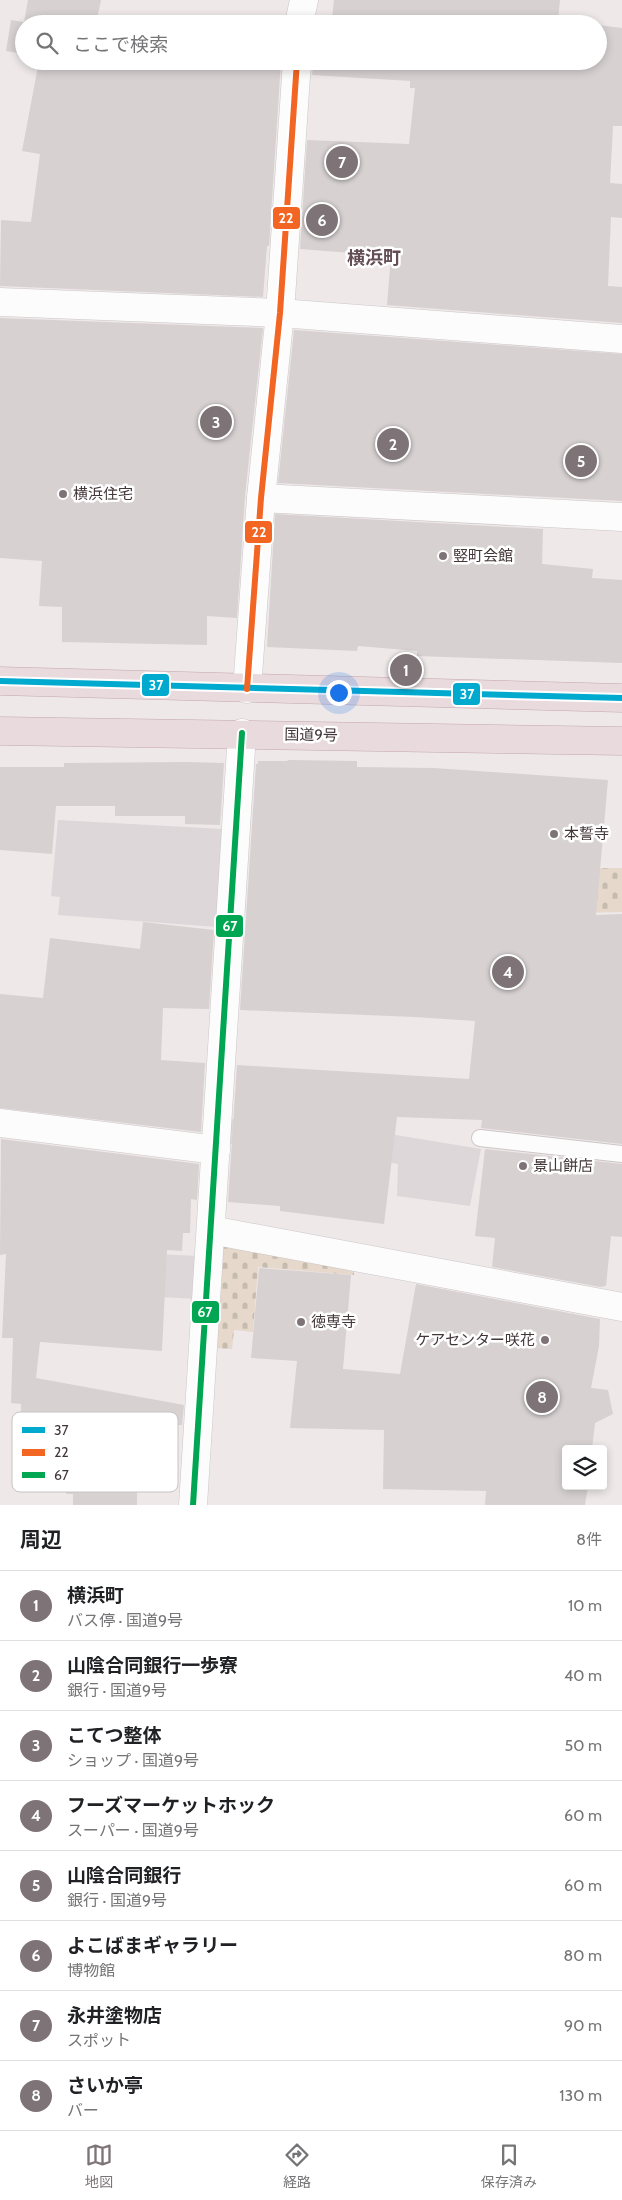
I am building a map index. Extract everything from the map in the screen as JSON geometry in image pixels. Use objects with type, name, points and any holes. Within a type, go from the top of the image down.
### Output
[{"type":"highway","points":[[0,681],[622,698]]},
{"type":"highway","name":"国道9号","points":[[0,731],[242,733],[622,741]]},
{"type":"street","points":[[301,15],[304,0]]},
{"type":"street","points":[[247,689],[261,498],[280,313],[296,70]]},
{"type":"street","points":[[0,302],[280,313],[622,340]]},
{"type":"street","points":[[261,498],[622,518]]},
{"type":"street","points":[[193,1505],[242,733]]},
{"type":"street","points":[[0,1123],[216,1150]]},
{"type":"street","points":[[211,1230],[622,1307]]},
{"type":"lane","points":[[480,1138],[622,1154]]},
{"type":"green space","points":[[593,868],[622,868],[622,912],[530,914]]},
{"type":"green space","points":[[221,1238],[354,1262],[354,1275],[258,1267],[253,1332],[234,1330],[232,1349],[215,1348]]},
{"type":"shaded area","points":[[58,820],[223,829],[216,927],[58,915],[60,897],[51,896]]},
{"type":"shaded area","points":[[230,1119],[297,1123],[390,1134],[481,1149],[470,1206],[397,1196],[398,1164],[295,1147],[229,1144]]},
{"type":"shaded area","points":[[45,1249],[199,1256],[197,1299],[11,1289]]},
{"type":"building","points":[[28,0],[101,0],[98,15],[25,15]]},
{"type":"building","points":[[334,0],[560,0],[559,15],[332,15]]},
{"type":"building","points":[[11,20],[15,21],[15,52],[6,51]]},
{"type":"building","points":[[607,26],[622,28],[622,126],[613,126],[610,183],[622,184],[622,218],[611,217],[608,286],[622,287],[622,323],[387,305],[391,256],[300,249],[307,140],[409,144],[415,88],[410,88],[410,81],[312,75],[313,70],[607,70]]},
{"type":"building","points":[[37,70],[280,70],[269,246],[267,246],[263,297],[0,286],[1,220],[31,222],[40,154],[22,151]]},
{"type":"building","points":[[0,318],[263,328],[245,496],[237,618],[207,616],[207,645],[62,642],[62,607],[39,606],[42,561],[0,558]]},
{"type":"building","points":[[294,330],[622,354],[622,501],[278,483]]},
{"type":"building","points":[[275,514],[543,529],[542,564],[593,569],[592,578],[622,580],[622,663],[417,656],[417,651],[358,646],[357,651],[267,647]]},
{"type":"building","points":[[258,761],[357,761],[357,767],[434,768],[608,780],[596,915],[622,914],[622,1144],[481,1128],[482,1120],[397,1117],[384,1224],[280,1211],[280,1206],[228,1202],[237,1065],[469,1079],[475,1021],[240,1010],[256,764],[258,764]]},
{"type":"building","points":[[64,763],[224,763],[220,825],[185,824],[185,816],[115,816],[115,806],[56,806],[52,854],[0,850],[0,767],[64,767]]},
{"type":"building","points":[[143,922],[214,930],[209,1009],[163,1008],[161,1060],[205,1063],[201,1132],[0,1108],[0,994],[43,998],[50,938],[140,949]]},
{"type":"building","points":[[1,1139],[199,1164],[197,1200],[191,1199],[190,1233],[183,1233],[182,1251],[167,1250],[162,1351],[40,1342],[36,1378],[184,1405],[182,1425],[178,1425],[178,1412],[21,1412],[21,1404],[11,1403],[13,1338],[2,1338],[6,1254],[0,1255]]},
{"type":"building","points":[[485,1149],[622,1164],[622,1237],[611,1236],[606,1286],[600,1287],[492,1267],[495,1238],[475,1236]]},
{"type":"building","points":[[259,1268],[351,1275],[343,1369],[400,1374],[416,1284],[600,1319],[599,1346],[591,1388],[608,1390],[613,1414],[595,1423],[592,1445],[562,1445],[562,1490],[587,1490],[585,1505],[485,1505],[486,1491],[383,1489],[384,1430],[290,1428],[297,1361],[251,1358]]},
{"type":"building","points":[[66,1492],[137,1492],[137,1505],[73,1505],[73,1494],[66,1494]]},
{"type":"transit line","name":"22","points":[[247,689],[261,498],[280,313],[296,70]]},
{"type":"transit line","name":"37","points":[[0,681],[622,698]]},
{"type":"transit line","name":"67","points":[[193,1505],[242,733]]},
{"type":"place","name":"永井塗物店","points":[[342,162]]},
{"type":"place","name":"よこばまギャラリー","points":[[322,220]]},
{"type":"place","name":"こてつ整体","points":[[216,422]]},
{"type":"place","name":"山陰合同銀行一歩寮","points":[[393,444]]},
{"type":"place","name":"山陰合同銀行","points":[[581,461]]},
{"type":"place","name":"横浜住宅","points":[[63,494]]},
{"type":"place","name":"竪町会館","points":[[443,556]]},
{"type":"place","name":"横浜町","points":[[406,670]]},
{"type":"place","name":"本誓寺","points":[[554,834]]},
{"type":"place","name":"フーズマーケットホック","points":[[508,972]]},
{"type":"place","name":"景山餅店","points":[[523,1166]]},
{"type":"place","name":"徳専寺","points":[[301,1322]]},
{"type":"place","name":"ケアセンター咲花","points":[[545,1340]]},
{"type":"place","name":"さいか亭","points":[[542,1397]]},
{"type":"district","name":"横浜町","points":[[374,258]]}]
